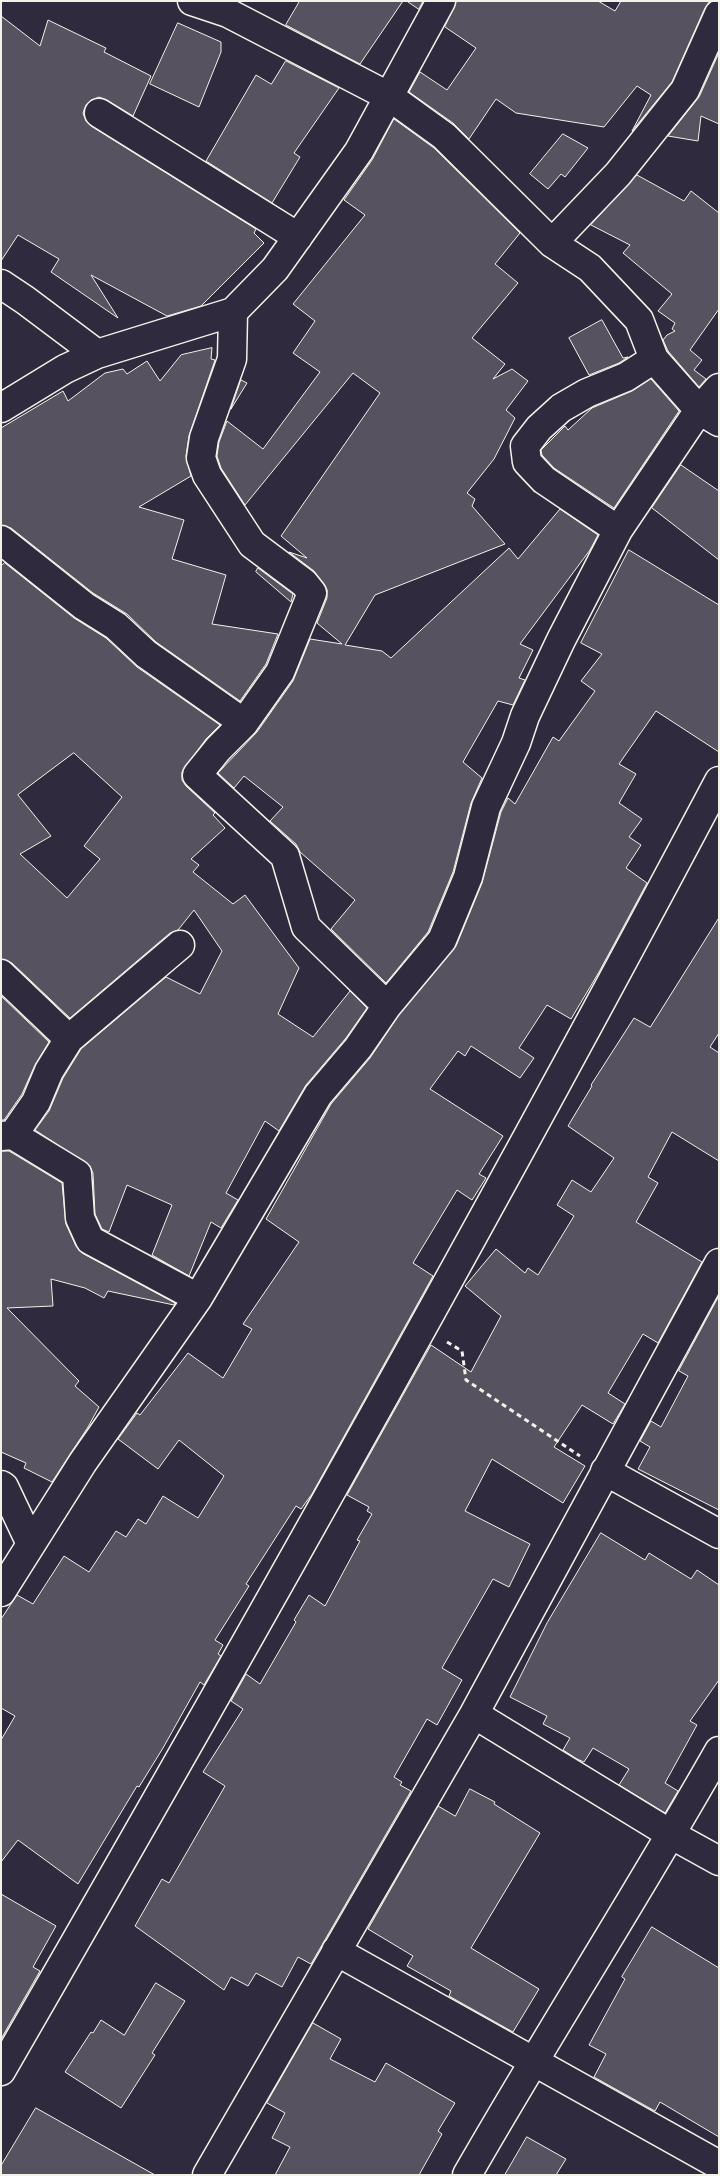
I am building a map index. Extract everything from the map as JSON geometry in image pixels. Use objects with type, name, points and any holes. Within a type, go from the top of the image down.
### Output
[{"type":"street","points":[[192,1],[228,13],[390,96],[444,136],[552,243],[590,268],[639,320],[654,359],[709,416]]},
{"type":"street","points":[[1,408],[65,369],[97,354],[233,312],[276,269],[359,151],[441,1]]},
{"type":"street","points":[[552,243],[612,180],[685,90],[719,14]]},
{"type":"street","points":[[99,113],[298,237]]},
{"type":"street","points":[[1,284],[97,354]]},
{"type":"street","points":[[233,312],[232,359],[204,438],[201,458],[207,475],[252,544],[304,583],[312,593],[280,672],[244,723],[218,749],[197,776],[286,856],[306,927],[387,1006]]},
{"type":"street","points":[[618,530],[544,480],[527,462],[525,446],[539,428],[561,408],[587,393],[626,377],[654,359]]},
{"type":"street","points":[[1,1592],[83,1462],[198,1298],[318,1096],[358,1048],[387,1006],[442,940],[468,877],[486,807],[516,743],[533,699],[618,530],[709,416],[719,388]]},
{"type":"street","points":[[1,540],[84,606],[116,626],[146,654],[244,723]]},
{"type":"street","points":[[1,2071],[113,1878],[422,1328],[719,781]]},
{"type":"street","points":[[180,945],[68,1039],[49,1071],[36,1102],[7,1135],[77,1174],[80,1218],[90,1240],[198,1298]]},
{"type":"street","points":[[1,974],[68,1039]]},
{"type":"street","points":[[207,2175],[474,1714],[719,1263]]},
{"type":"street","points":[[605,1471],[719,1534]]},
{"type":"street","points":[[1,1485],[4,1487],[31,1544]]},
{"type":"street","points":[[474,1714],[672,1835],[719,1861]]},
{"type":"street","points":[[467,2175],[533,2060],[672,1835],[719,1751]]},
{"type":"street","points":[[336,1951],[719,2165]]},
{"type":"path","points":[[422,1328],[462,1350],[466,1380],[559,1443],[605,1471]]},
{"type":"building","points":[[300,1],[403,1],[360,64],[286,25]]},
{"type":"building","points":[[407,1],[423,1],[419,9]]},
{"type":"building","points":[[457,1],[598,1],[615,11],[621,1],[710,1],[705,8],[672,82],[632,131],[651,95],[637,86],[604,127],[516,113],[496,99],[469,139],[453,123],[409,92],[420,72],[447,90],[476,48],[445,27]]},
{"type":"building","points":[[1,16],[40,46],[48,20],[106,48],[104,52],[151,76],[133,116],[99,97],[91,100],[86,105],[83,113],[86,121],[91,126],[256,229],[254,233],[264,243],[201,306],[167,316],[91,275],[118,318],[51,272],[59,259],[18,235],[1,261]]},
{"type":"building","points":[[178,23],[221,42],[221,52],[199,107],[150,84]]},
{"type":"building","points":[[719,53],[719,124],[701,116],[698,141],[668,136],[699,97]]},
{"type":"building","points":[[286,61],[339,88],[294,153],[300,157],[272,203],[206,161],[256,75],[271,84]]},
{"type":"building","points":[[394,119],[434,148],[520,233],[495,264],[518,283],[472,338],[505,364],[493,379],[512,369],[528,381],[506,410],[515,418],[494,459],[467,493],[475,499],[472,506],[505,544],[375,595],[345,645],[382,651],[391,658],[509,548],[518,559],[560,509],[598,535],[590,550],[520,644],[533,650],[519,678],[525,680],[513,705],[498,701],[463,762],[482,778],[471,803],[453,872],[428,932],[386,983],[331,929],[355,900],[300,852],[296,844],[270,821],[283,807],[244,776],[234,788],[218,773],[257,732],[293,681],[310,639],[342,644],[317,623],[327,598],[327,590],[324,584],[314,571],[289,552],[307,558],[281,536],[380,393],[353,373],[245,505],[221,468],[217,456],[219,442],[227,421],[263,449],[320,372],[293,353],[315,321],[293,304],[365,215],[344,200],[372,160]]},
{"type":"building","points":[[563,134],[588,148],[565,177],[561,174],[548,189],[530,174]]},
{"type":"building","points":[[637,175],[684,201],[691,191],[719,213],[719,309],[690,350],[702,360],[694,370],[706,379],[699,387],[668,351],[663,340],[667,335],[675,331],[672,329],[675,323],[658,311],[672,294],[623,253],[630,245],[591,225]]},
{"type":"building","points":[[602,320],[623,358],[628,357],[619,363],[589,375],[569,338]]},
{"type":"building","points":[[212,348],[211,359],[215,360],[189,436],[186,456],[191,476],[139,507],[184,520],[172,559],[226,575],[212,624],[278,634],[266,664],[240,701],[156,642],[127,614],[93,593],[11,528],[1,525],[1,428],[63,391],[68,401],[105,373],[123,369],[127,374],[147,361],[160,381],[181,355]]},
{"type":"building","points":[[651,379],[679,411],[614,508],[554,468],[542,455],[541,450],[565,426],[568,430],[592,408],[632,391]]},
{"type":"building","points":[[241,380],[247,383],[231,409]]},
{"type":"building","points":[[681,465],[719,491],[719,560],[652,508]]},
{"type":"building","points":[[629,550],[719,605],[719,752],[656,711],[619,764],[636,774],[619,803],[642,819],[629,837],[641,845],[626,868],[647,883],[599,972],[571,1019],[547,1005],[519,1048],[534,1058],[520,1078],[471,1046],[465,1056],[458,1051],[430,1089],[503,1136],[479,1174],[486,1178],[472,1200],[457,1190],[413,1263],[433,1276],[312,1494],[301,1509],[296,1506],[246,1584],[249,1586],[215,1640],[223,1645],[218,1654],[221,1656],[204,1685],[200,1682],[163,1748],[139,1787],[137,1786],[78,1884],[18,1840],[1,1862],[1,1740],[15,1716],[1,1708],[1,1619],[17,1595],[33,1604],[64,1556],[89,1572],[116,1531],[126,1537],[138,1519],[146,1524],[163,1496],[198,1518],[224,1476],[179,1440],[158,1469],[118,1439],[137,1413],[140,1415],[188,1353],[223,1378],[252,1329],[243,1324],[299,1242],[266,1219],[331,1104],[370,1058],[399,1015],[456,946],[482,883],[501,812],[508,798],[515,804],[553,737],[559,741],[595,691],[581,681],[602,654],[581,643]]},
{"type":"building","points":[[5,563],[74,618],[106,638],[137,667],[220,725],[206,739],[182,772],[182,780],[186,786],[215,813],[213,815],[225,828],[191,859],[199,865],[193,872],[233,904],[245,895],[299,968],[278,1014],[313,1037],[350,991],[367,1008],[346,1038],[306,1085],[279,1131],[265,1121],[226,1193],[238,1200],[221,1228],[211,1222],[189,1276],[152,1255],[172,1205],[127,1185],[109,1232],[102,1229],[95,1214],[93,1173],[90,1166],[35,1130],[49,1111],[63,1078],[81,1049],[166,977],[200,994],[222,951],[194,910],[178,930],[170,933],[70,1018],[12,963],[1,959],[1,566]],"holes":[[[74,753],[122,797],[84,846],[100,859],[67,898],[20,854],[51,836],[18,795]]]},
{"type":"building","points":[[258,568],[293,594],[291,602],[256,572]]},
{"type":"building","points":[[719,918],[719,1033],[710,1047],[719,1053],[719,1161],[672,1132],[648,1177],[658,1183],[636,1222],[702,1262],[658,1343],[643,1334],[608,1393],[625,1404],[613,1424],[582,1405],[554,1447],[585,1466],[563,1503],[492,1459],[465,1511],[530,1544],[509,1587],[493,1579],[442,1668],[462,1680],[437,1725],[427,1719],[394,1777],[402,1782],[400,1785],[411,1791],[311,1964],[298,1957],[282,1987],[256,1973],[248,1986],[231,1977],[224,1990],[135,1926],[162,1879],[169,1883],[225,1786],[203,1772],[243,1709],[231,1701],[246,1674],[260,1684],[296,1622],[294,1620],[309,1595],[325,1606],[360,1541],[357,1540],[372,1514],[367,1511],[369,1507],[347,1495],[431,1345],[471,1372],[501,1316],[465,1286],[496,1249],[525,1273],[528,1268],[538,1275],[574,1216],[557,1205],[572,1180],[591,1192],[614,1158],[568,1126],[591,1085],[634,1018],[650,1027]]},
{"type":"building","points":[[1,996],[49,1042],[35,1065],[22,1094],[4,1120],[1,1120]]},
{"type":"building","points":[[1,1151],[9,1151],[62,1183],[66,1224],[76,1246],[82,1253],[175,1303],[174,1305],[108,1291],[104,1298],[85,1288],[51,1279],[53,1306],[7,1308],[79,1381],[75,1386],[99,1407],[52,1482],[24,1468],[26,1463],[1,1452]]},
{"type":"building","points":[[719,1296],[719,1510],[638,1469],[650,1447],[640,1441],[651,1421],[661,1427],[688,1376],[679,1371]]},
{"type":"building","points":[[601,1533],[645,1560],[649,1553],[691,1579],[697,1570],[719,1585],[719,1680],[690,1721],[697,1725],[665,1783],[678,1791],[665,1813],[619,1785],[629,1769],[593,1748],[584,1762],[577,1759],[563,1750],[570,1738],[543,1724],[547,1716],[510,1697],[547,1623]]},
{"type":"building","points":[[470,1789],[495,1802],[494,1804],[540,1833],[471,1948],[539,1989],[513,2032],[449,1996],[451,1991],[407,1966],[413,1956],[368,1929],[438,1806],[455,1816]]},
{"type":"building","points":[[1,1894],[56,1926],[33,1967],[40,1971],[1,2039]]},
{"type":"building","points":[[652,1927],[719,1968],[719,2137],[660,2102],[655,2111],[594,2077],[606,2054],[589,2045],[625,1979],[622,1977]]},
{"type":"building","points":[[156,1983],[185,2001],[152,2053],[155,2055],[121,2108],[65,2072],[101,2020],[124,2035]]},
{"type":"building","points":[[313,2023],[341,2039],[330,2059],[375,2082],[386,2063],[455,2103],[438,2131],[442,2134],[419,2175],[275,2175],[290,2147],[272,2138],[285,2113],[267,2103]]},
{"type":"building","points":[[36,2108],[155,2175],[1,2175],[1,2166]]},
{"type":"building","points":[[527,2137],[566,2159],[556,2175],[505,2175]]}]
